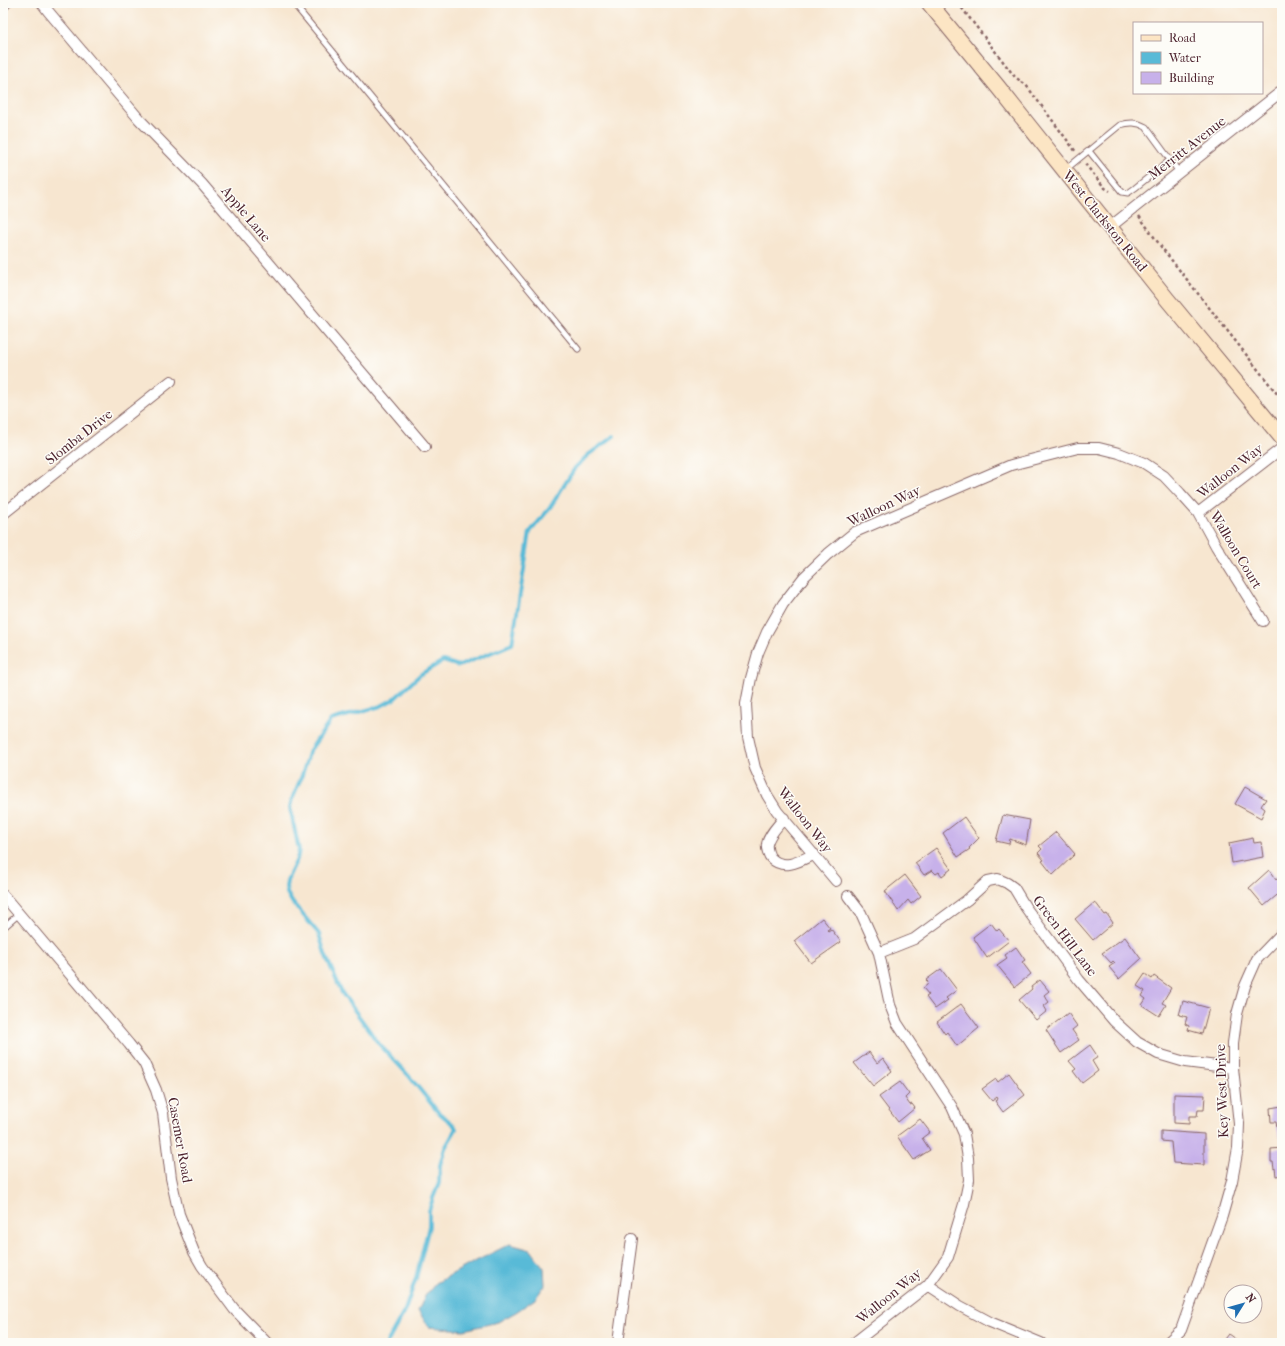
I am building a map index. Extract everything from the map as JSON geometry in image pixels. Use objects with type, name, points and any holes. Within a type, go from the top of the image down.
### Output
[{"type":"main road","name":"West Clarkston Road","points":[[929,3],[1167,299],[1282,438]]},
{"type":"street","points":[[3,6],[6,3]]},
{"type":"street","name":"Apple Lane","points":[[42,3],[139,119],[202,184],[425,447]]},
{"type":"street","name":"Merritt Avenue","points":[[1110,227],[1282,91]]},
{"type":"street","name":"Slomba Drive","points":[[3,514],[172,381]]},
{"type":"street","name":"Walloon Way","points":[[836,882],[767,795],[755,768],[748,737],[746,704],[758,653],[767,632],[783,604],[804,577],[828,554],[855,532],[1011,465],[1078,448],[1099,448],[1119,453],[1144,463],[1164,476],[1198,513],[1282,448]]},
{"type":"street","name":"Walloon Court","points":[[1198,513],[1216,546],[1263,621]]},
{"type":"street","points":[[784,818],[771,835],[766,845],[770,857],[777,863],[786,865],[799,862],[814,854]]},
{"type":"street","name":"Green Hill Lane","points":[[879,953],[914,939],[967,900],[988,882],[998,879],[1014,888],[1026,908],[1079,980],[1114,1021],[1138,1042],[1158,1054],[1185,1062],[1233,1068]]},
{"type":"street","name":"Casemer Road","points":[[3,895],[144,1063],[156,1090],[163,1113],[171,1178],[179,1214],[194,1252],[202,1266],[234,1309],[267,1343]]},
{"type":"street","name":"Walloon Way","points":[[848,896],[861,913],[879,953],[890,1005],[898,1023],[952,1107],[964,1134],[968,1158],[969,1180],[964,1204],[948,1257],[928,1285],[854,1343]]},
{"type":"street","name":"Key West Drive","points":[[1167,1343],[1183,1325],[1222,1216],[1232,1181],[1238,1148],[1239,1124],[1233,1068],[1233,1044],[1237,1014],[1245,986],[1257,959],[1282,933]]},
{"type":"street","points":[[618,1343],[632,1238]]},
{"type":"street","points":[[928,1285],[960,1306],[990,1322],[1041,1343]]},
{"type":"lane","points":[[293,3],[578,349]]},
{"type":"lane","points":[[1064,170],[1120,125],[1128,122],[1138,123],[1146,127],[1179,172]]},
{"type":"lane","points":[[1089,151],[1122,192],[1128,193],[1170,160]]},
{"type":"lane","points":[[3,928],[19,914]]},
{"type":"water","points":[[510,1244],[531,1250],[544,1268],[545,1285],[535,1299],[498,1322],[464,1330],[429,1327],[418,1311],[425,1296],[436,1283]]},
{"type":"building","points":[[1245,787],[1266,799],[1261,806],[1265,809],[1261,818],[1235,804]]},
{"type":"building","points":[[1003,815],[1030,820],[1026,845],[1010,839],[1009,844],[996,841]]},
{"type":"building","points":[[964,817],[979,838],[969,848],[970,849],[958,857],[943,833]]},
{"type":"building","points":[[1056,832],[1075,854],[1053,875],[1042,861],[1044,860],[1038,853],[1042,849],[1039,846]]},
{"type":"building","points":[[1253,838],[1254,843],[1261,842],[1263,857],[1232,863],[1229,843]]},
{"type":"building","points":[[936,848],[951,869],[942,876],[939,872],[936,874],[932,870],[924,875],[915,863]]},
{"type":"building","points":[[1269,870],[1276,880],[1279,877],[1282,881],[1282,891],[1264,906],[1249,888]]},
{"type":"building","points":[[905,875],[921,896],[911,904],[908,900],[898,911],[885,891]]},
{"type":"building","points":[[1095,902],[1105,915],[1107,914],[1113,923],[1093,940],[1075,919]]},
{"type":"building","points":[[822,918],[830,928],[827,930],[828,931],[831,929],[841,942],[811,963],[794,941]]},
{"type":"building","points":[[991,923],[997,931],[999,929],[1009,941],[987,958],[973,937]]},
{"type":"building","points":[[1125,937],[1141,959],[1119,979],[1109,967],[1115,963],[1113,961],[1111,963],[1102,953]]},
{"type":"building","points":[[1016,947],[1025,960],[1022,962],[1031,974],[1015,987],[997,965],[1007,958],[1005,955]]},
{"type":"building","points":[[941,969],[957,990],[946,998],[948,1000],[935,1009],[926,997],[929,995],[923,988],[927,985],[928,982],[926,980]]},
{"type":"building","points":[[1145,974],[1152,979],[1154,976],[1171,988],[1162,1003],[1166,1005],[1159,1016],[1142,1005],[1146,999],[1142,996],[1145,991],[1137,986]]},
{"type":"building","points":[[1040,980],[1049,991],[1044,995],[1049,1002],[1044,1006],[1047,1011],[1036,1020],[1019,1000]]},
{"type":"building","points":[[1183,1001],[1209,1008],[1202,1034],[1188,1030],[1189,1026],[1185,1024],[1187,1017],[1179,1015]]},
{"type":"building","points":[[961,1004],[979,1028],[957,1046],[947,1032],[945,1034],[937,1022]]},
{"type":"building","points":[[1068,1013],[1077,1026],[1072,1030],[1079,1040],[1061,1053],[1046,1030]]},
{"type":"building","points":[[1090,1045],[1098,1057],[1092,1061],[1098,1071],[1082,1083],[1073,1071],[1076,1069],[1069,1061]]},
{"type":"building","points":[[869,1052],[877,1063],[883,1058],[892,1071],[873,1086],[854,1063]]},
{"type":"building","points":[[1009,1073],[1025,1095],[1003,1112],[995,1101],[998,1099],[997,1097],[992,1101],[982,1089],[996,1079],[998,1082]]},
{"type":"building","points":[[900,1082],[909,1094],[905,1098],[910,1105],[912,1104],[915,1108],[898,1122],[879,1097]]},
{"type":"building","points":[[1174,1094],[1205,1095],[1204,1110],[1198,1110],[1197,1116],[1189,1116],[1189,1124],[1174,1123]]},
{"type":"building","points":[[1282,1106],[1282,1138],[1279,1138],[1276,1122],[1271,1122],[1270,1108]]},
{"type":"building","points":[[920,1119],[930,1132],[922,1138],[930,1150],[914,1160],[897,1136]]},
{"type":"building","points":[[1161,1131],[1204,1134],[1204,1165],[1173,1163],[1171,1142],[1161,1141]]},
{"type":"building","points":[[1282,1148],[1282,1175],[1276,1176],[1273,1162],[1271,1162],[1271,1149]]},
{"type":"building","points":[[1228,1334],[1241,1343],[1221,1343]]},
{"type":"waterway","points":[[387,1343],[405,1310],[416,1278],[429,1226],[429,1211],[439,1183],[440,1165],[445,1148],[456,1129],[454,1125],[438,1112],[409,1076],[379,1044],[342,993],[325,954],[319,934],[292,902],[287,893],[287,880],[297,859],[299,850],[290,807],[292,799],[301,778],[310,750],[331,720],[381,706],[394,699],[421,674],[443,661],[459,666],[512,644],[530,532],[549,509],[575,468],[588,455],[614,436]]}]
